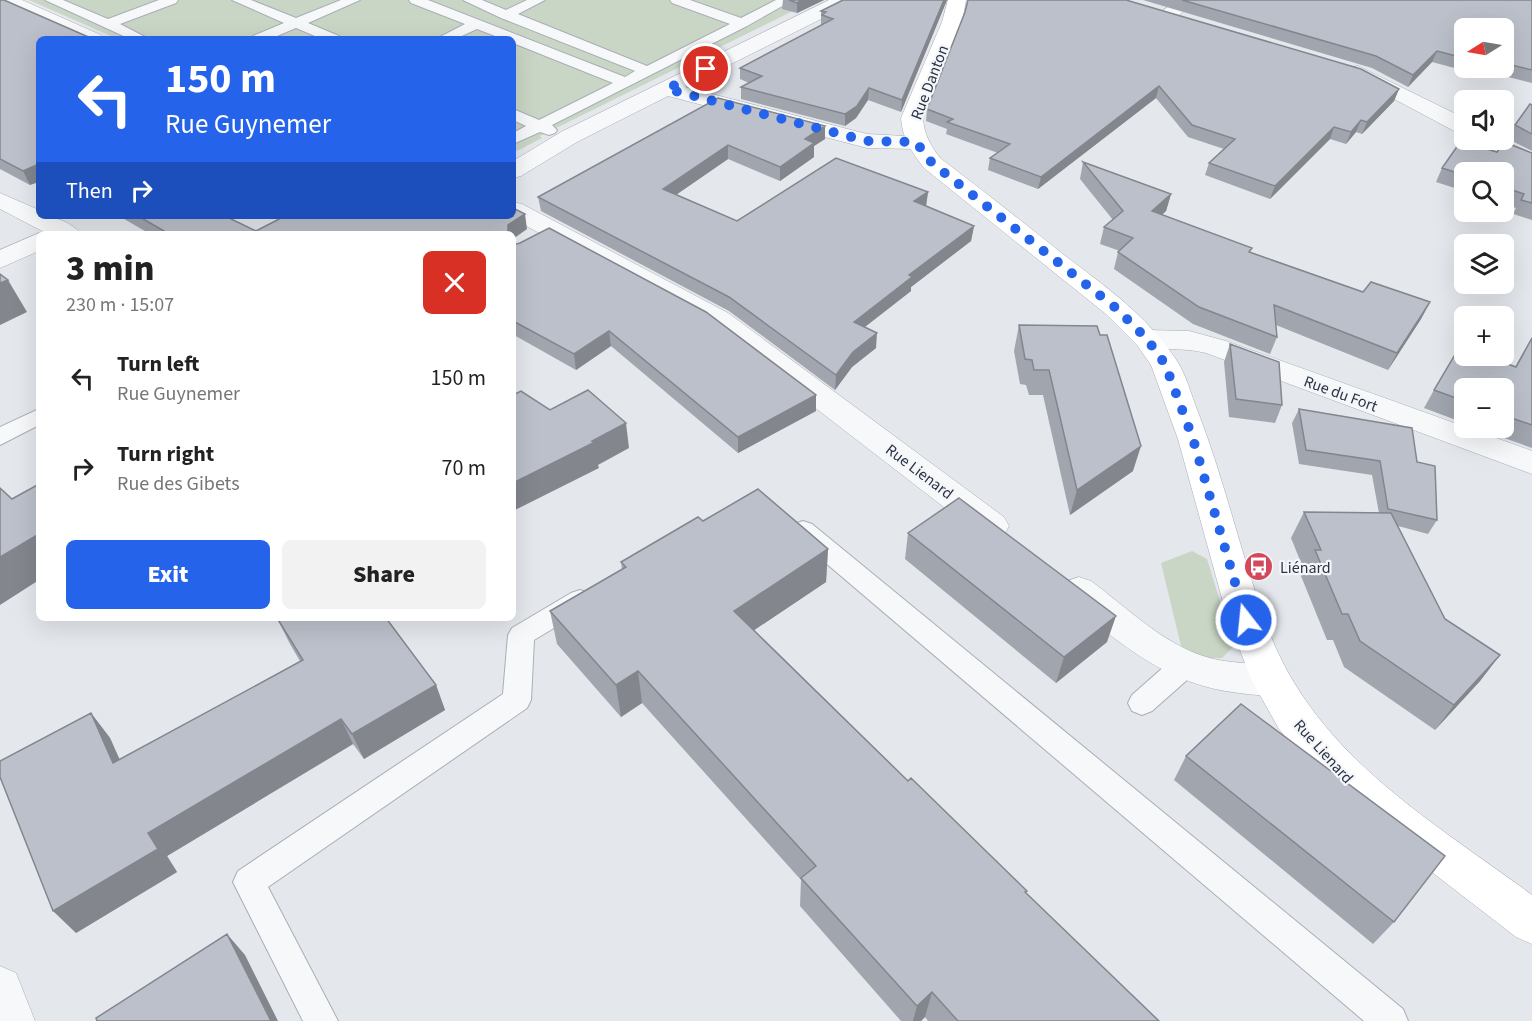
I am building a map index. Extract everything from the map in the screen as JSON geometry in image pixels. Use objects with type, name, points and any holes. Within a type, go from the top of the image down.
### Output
[{"type":"street","points":[[6,0],[87,36]]},
{"type":"street","points":[[516,169],[569,137],[844,0]]},
{"type":"street","name":"Rue Danton","points":[[957,0],[952,22],[912,118],[912,131],[916,142],[932,163],[1116,308],[1147,339],[1165,364],[1193,439],[1246,620],[1271,681]]},
{"type":"street","points":[[1167,15],[1189,0]]},
{"type":"street","points":[[1146,9],[1189,22]]},
{"type":"street","points":[[1342,68],[1364,74],[1454,122]]},
{"type":"street","points":[[667,89],[867,141],[916,142]]},
{"type":"street","points":[[1507,150],[1532,163]]},
{"type":"street","points":[[0,200],[49,231]]},
{"type":"street","name":"Rue Lienard","points":[[516,212],[541,235],[718,319],[1010,539]]},
{"type":"street","points":[[0,260],[36,244]]},
{"type":"street","name":"Rue du Fort","points":[[1147,339],[1189,340],[1216,347],[1532,463]]},
{"type":"street","points":[[1058,575],[1142,639],[1185,665],[1221,676],[1271,681]]},
{"type":"street","name":"Rue Lienard","points":[[1271,681],[1293,717],[1329,761],[1369,799],[1532,922]]},
{"type":"street","points":[[0,989],[11,1021]]},
{"type":"lane","points":[[52,0],[135,36]]},
{"type":"lane","points":[[108,24],[171,0]]},
{"type":"lane","points":[[239,0],[326,36]]},
{"type":"lane","points":[[265,36],[353,0]]},
{"type":"lane","points":[[416,0],[508,36]]},
{"type":"lane","points":[[470,0],[647,71]]},
{"type":"lane","points":[[506,15],[538,0]]},
{"type":"lane","points":[[677,0],[742,23]]},
{"type":"lane","points":[[516,138],[786,0]]},
{"type":"lane","points":[[450,36],[477,24]]},
{"type":"lane","points":[[516,39],[625,82]]},
{"type":"lane","points":[[516,115],[569,137]]},
{"type":"lane","points":[[0,437],[36,418]]},
{"type":"lane","points":[[778,509],[1391,1021]]},
{"type":"lane","points":[[321,1021],[249,882],[517,700],[521,635],[600,588]]},
{"type":"lane","points":[[1142,703],[1185,665]]},
{"type":"green space","points":[[29,0],[815,0],[540,136],[542,138],[516,151],[516,36],[111,36]]},
{"type":"green space","points":[[1192,551],[1207,559],[1234,646],[1222,658],[1200,658],[1182,650],[1161,563]]},
{"type":"building","points":[[0,0],[4,0],[86,36],[36,36],[36,165],[23,171],[0,159]]},
{"type":"building","points":[[843,0],[944,0],[902,100],[869,88],[857,106],[845,114],[741,87],[762,76],[740,68],[833,19],[822,15],[826,12],[821,11]]},
{"type":"building","points":[[968,0],[1126,0],[1361,69],[1399,89],[1367,122],[1361,120],[1351,132],[1334,127],[1275,186],[1209,163],[1235,139],[1192,125],[1159,86],[1041,177],[990,158],[1010,144],[947,122],[953,119],[927,109]]},
{"type":"building","points":[[1182,0],[1532,0],[1532,70],[1514,66],[1514,18],[1454,18],[1454,55],[1437,51],[1413,75],[1376,56]]},
{"type":"building","points":[[718,98],[825,126],[805,139],[814,143],[780,167],[728,145],[663,189],[737,221],[836,158],[928,192],[914,201],[974,226],[909,275],[912,277],[854,322],[877,333],[853,352],[836,375],[729,297],[538,197]]},
{"type":"building","points":[[1530,104],[1532,105],[1532,134],[1515,125]]},
{"type":"building","points":[[1514,146],[1532,153],[1532,203],[1521,200],[1524,194],[1514,191],[1514,162],[1454,162],[1454,172],[1442,168],[1455,150],[1497,152],[1498,150],[1514,150]]},
{"type":"building","points":[[1083,162],[1171,194],[1152,211],[1252,248],[1249,252],[1363,292],[1371,282],[1430,302],[1397,353],[1274,305],[1277,337],[1199,307],[1118,252],[1133,238],[1104,227],[1123,211]]},
{"type":"building","points":[[516,210],[525,214],[508,225],[508,231],[256,231],[279,219],[516,219]]},
{"type":"building","points":[[143,219],[231,219],[256,231],[164,231]]},
{"type":"building","points":[[549,228],[706,312],[816,395],[738,437],[609,331],[574,354],[516,323],[516,244]]},
{"type":"building","points":[[0,274],[8,280],[0,283]]},
{"type":"building","points":[[1019,325],[1097,326],[1100,335],[1107,335],[1141,446],[1077,490],[1049,370],[1034,370],[1032,360],[1025,359]]},
{"type":"building","points":[[1532,338],[1532,425],[1514,419],[1514,378],[1454,378],[1454,397],[1434,390],[1454,356],[1454,366],[1516,367]]},
{"type":"building","points":[[1230,344],[1279,362],[1282,405],[1236,399]]},
{"type":"building","points":[[588,390],[626,423],[592,441],[595,442],[516,482],[516,394],[521,391],[550,410]]},
{"type":"building","points":[[1299,409],[1412,428],[1417,462],[1435,466],[1437,520],[1388,509],[1380,461],[1306,450]]},
{"type":"building","points":[[36,486],[36,536],[0,557],[0,488],[12,499]]},
{"type":"building","points":[[758,489],[828,549],[734,611],[908,781],[911,778],[1159,1021],[958,1021],[932,992],[917,1006],[801,878],[816,866],[638,671],[616,685],[550,611],[626,567],[621,562],[698,517],[703,521]]},
{"type":"building","points":[[959,498],[1116,616],[1064,657],[908,533]]},
{"type":"building","points":[[1304,512],[1391,513],[1445,619],[1500,655],[1454,705],[1360,641],[1348,614],[1342,614],[1315,550],[1321,550]]},
{"type":"building","points":[[279,621],[388,621],[436,685],[352,734],[341,719],[148,833],[158,849],[53,911],[0,777],[0,761],[91,713],[113,763],[303,660]]},
{"type":"building","points":[[1241,704],[1445,856],[1394,922],[1186,756]]},
{"type":"building","points":[[227,934],[271,1021],[97,1021],[96,1018]]},
{"type":"place","name":"Liénard","points":[[1259,567]]},
{"type":"route","points":[[706,69],[667,89],[867,141],[916,142],[932,163],[1116,308],[1147,339],[1165,364],[1193,439],[1246,620]]}]
